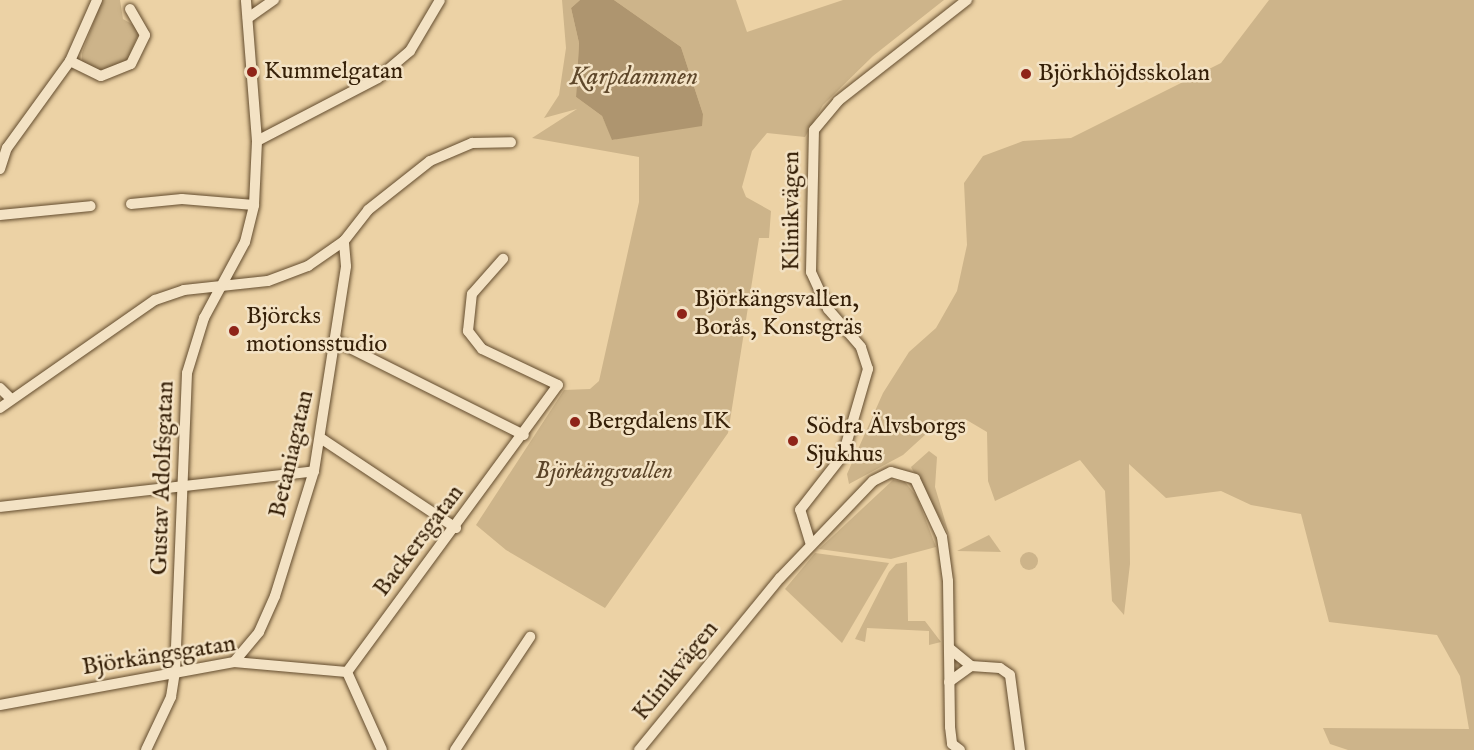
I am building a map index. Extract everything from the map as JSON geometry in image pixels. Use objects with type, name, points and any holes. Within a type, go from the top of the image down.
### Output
[{"type":"street","points":[[0,168],[7,148],[69,61],[97,0]]},
{"type":"street","name":"Gustav Adolfsgatan","points":[[146,750],[171,698],[175,672],[187,374],[197,335],[245,242],[254,205],[257,141],[246,0]]},
{"type":"street","points":[[248,18],[274,0]]},
{"type":"street","points":[[257,141],[378,78],[410,51],[440,0]]},
{"type":"street","name":"Klinikvägen","points":[[639,750],[812,545],[800,510],[843,454],[868,369],[861,347],[828,309],[811,272],[814,130],[838,101],[967,0]]},
{"type":"street","points":[[69,61],[101,76],[131,64],[145,35],[130,9]]},
{"type":"street","points":[[0,408],[155,300],[221,287],[268,281],[308,266],[344,241],[368,210],[430,161],[472,143],[511,142]]},
{"type":"street","points":[[131,204],[204,200],[254,205]]},
{"type":"street","points":[[0,215],[91,206]]},
{"type":"street","name":"Betaniagatan","points":[[234,662],[258,632],[274,596],[314,471],[322,439],[346,266],[344,241]]},
{"type":"street","name":"Backersgatan","points":[[347,672],[456,528],[558,385],[482,349],[468,331],[466,315],[472,294],[504,259]]},
{"type":"street","points":[[336,341],[524,435]]},
{"type":"street","points":[[0,388],[11,399]]},
{"type":"street","points":[[322,439],[456,528]]},
{"type":"street","points":[[0,507],[183,483],[314,471]]},
{"type":"street","points":[[812,545],[873,482],[891,472],[915,479],[933,510],[946,557],[951,735],[960,750]]},
{"type":"street","points":[[455,750],[530,637]]},
{"type":"street","points":[[949,648],[971,666],[1000,668],[1010,675],[1015,739],[1020,750]]},
{"type":"street","name":"Björkängsgatan","points":[[0,705],[234,662],[347,672]]},
{"type":"street","points":[[949,682],[971,666]]},
{"type":"street","points":[[347,672],[382,750]]},
{"type":"street","points":[[1006,750],[1015,739]]},
{"type":"green space","points":[[102,0],[120,0],[123,19],[137,27],[138,35],[127,61],[100,71],[82,62],[82,53]]},
{"type":"green space","name":"Björkängsvallen","points":[[562,0],[580,0],[571,8],[579,43],[576,97],[602,116],[613,140],[703,114],[681,47],[614,0],[736,0],[747,32],[843,0],[944,0],[873,56],[823,105],[805,137],[767,133],[752,151],[742,187],[746,197],[771,211],[769,238],[759,238],[728,433],[605,608],[506,550],[476,525],[564,390],[590,389],[599,381],[639,202],[639,157],[532,138],[577,109],[544,118],[559,95],[566,48]]},
{"type":"green space","points":[[1269,0],[1474,0],[1474,750],[1348,750],[1330,744],[1323,728],[1469,729],[1460,676],[1437,635],[1329,622],[1301,514],[1251,505],[1221,491],[1166,498],[1129,464],[1130,564],[1124,615],[1112,601],[1105,491],[1080,460],[995,501],[988,481],[987,432],[965,419],[937,424],[903,455],[849,484],[847,474],[883,393],[909,352],[936,328],[957,291],[967,245],[964,183],[983,156],[1023,141],[1071,138],[1221,63]]},
{"type":"green space","points":[[929,451],[937,457],[935,487],[949,534],[911,467]]},
{"type":"green space","points":[[893,480],[905,482],[917,497],[936,547],[891,559],[819,549]]},
{"type":"green space","points":[[989,535],[1001,552],[957,551]]},
{"type":"green space","points":[[1029,552],[1035,555],[1038,561],[1035,567],[1029,570],[1023,567],[1020,561],[1023,555]]},
{"type":"green space","points":[[815,553],[889,563],[842,643],[785,589]]},
{"type":"green space","points":[[907,562],[908,621],[925,621],[941,642],[929,645],[929,631],[867,628],[865,642],[855,639],[889,572],[896,564]]},
{"type":"water","name":"Karpdammen","points":[[580,0],[614,0],[681,47],[703,114],[702,126],[612,140],[602,116],[576,97],[579,43],[571,8]]},
{"type":"place","name":"Kummelgatan","points":[[252,72]]},
{"type":"place","name":"Björkhöjdsskolan","points":[[1026,74]]},
{"type":"place","name":"Björkängsvallen, Borås, Konstgräs","points":[[682,314]]},
{"type":"place","name":"Björcks motionsstudio","points":[[234,331]]},
{"type":"place","name":"Bergdalens IK","points":[[575,422]]},
{"type":"place","name":"Södra Älvsborgs Sjukhus","points":[[793,441]]}]
